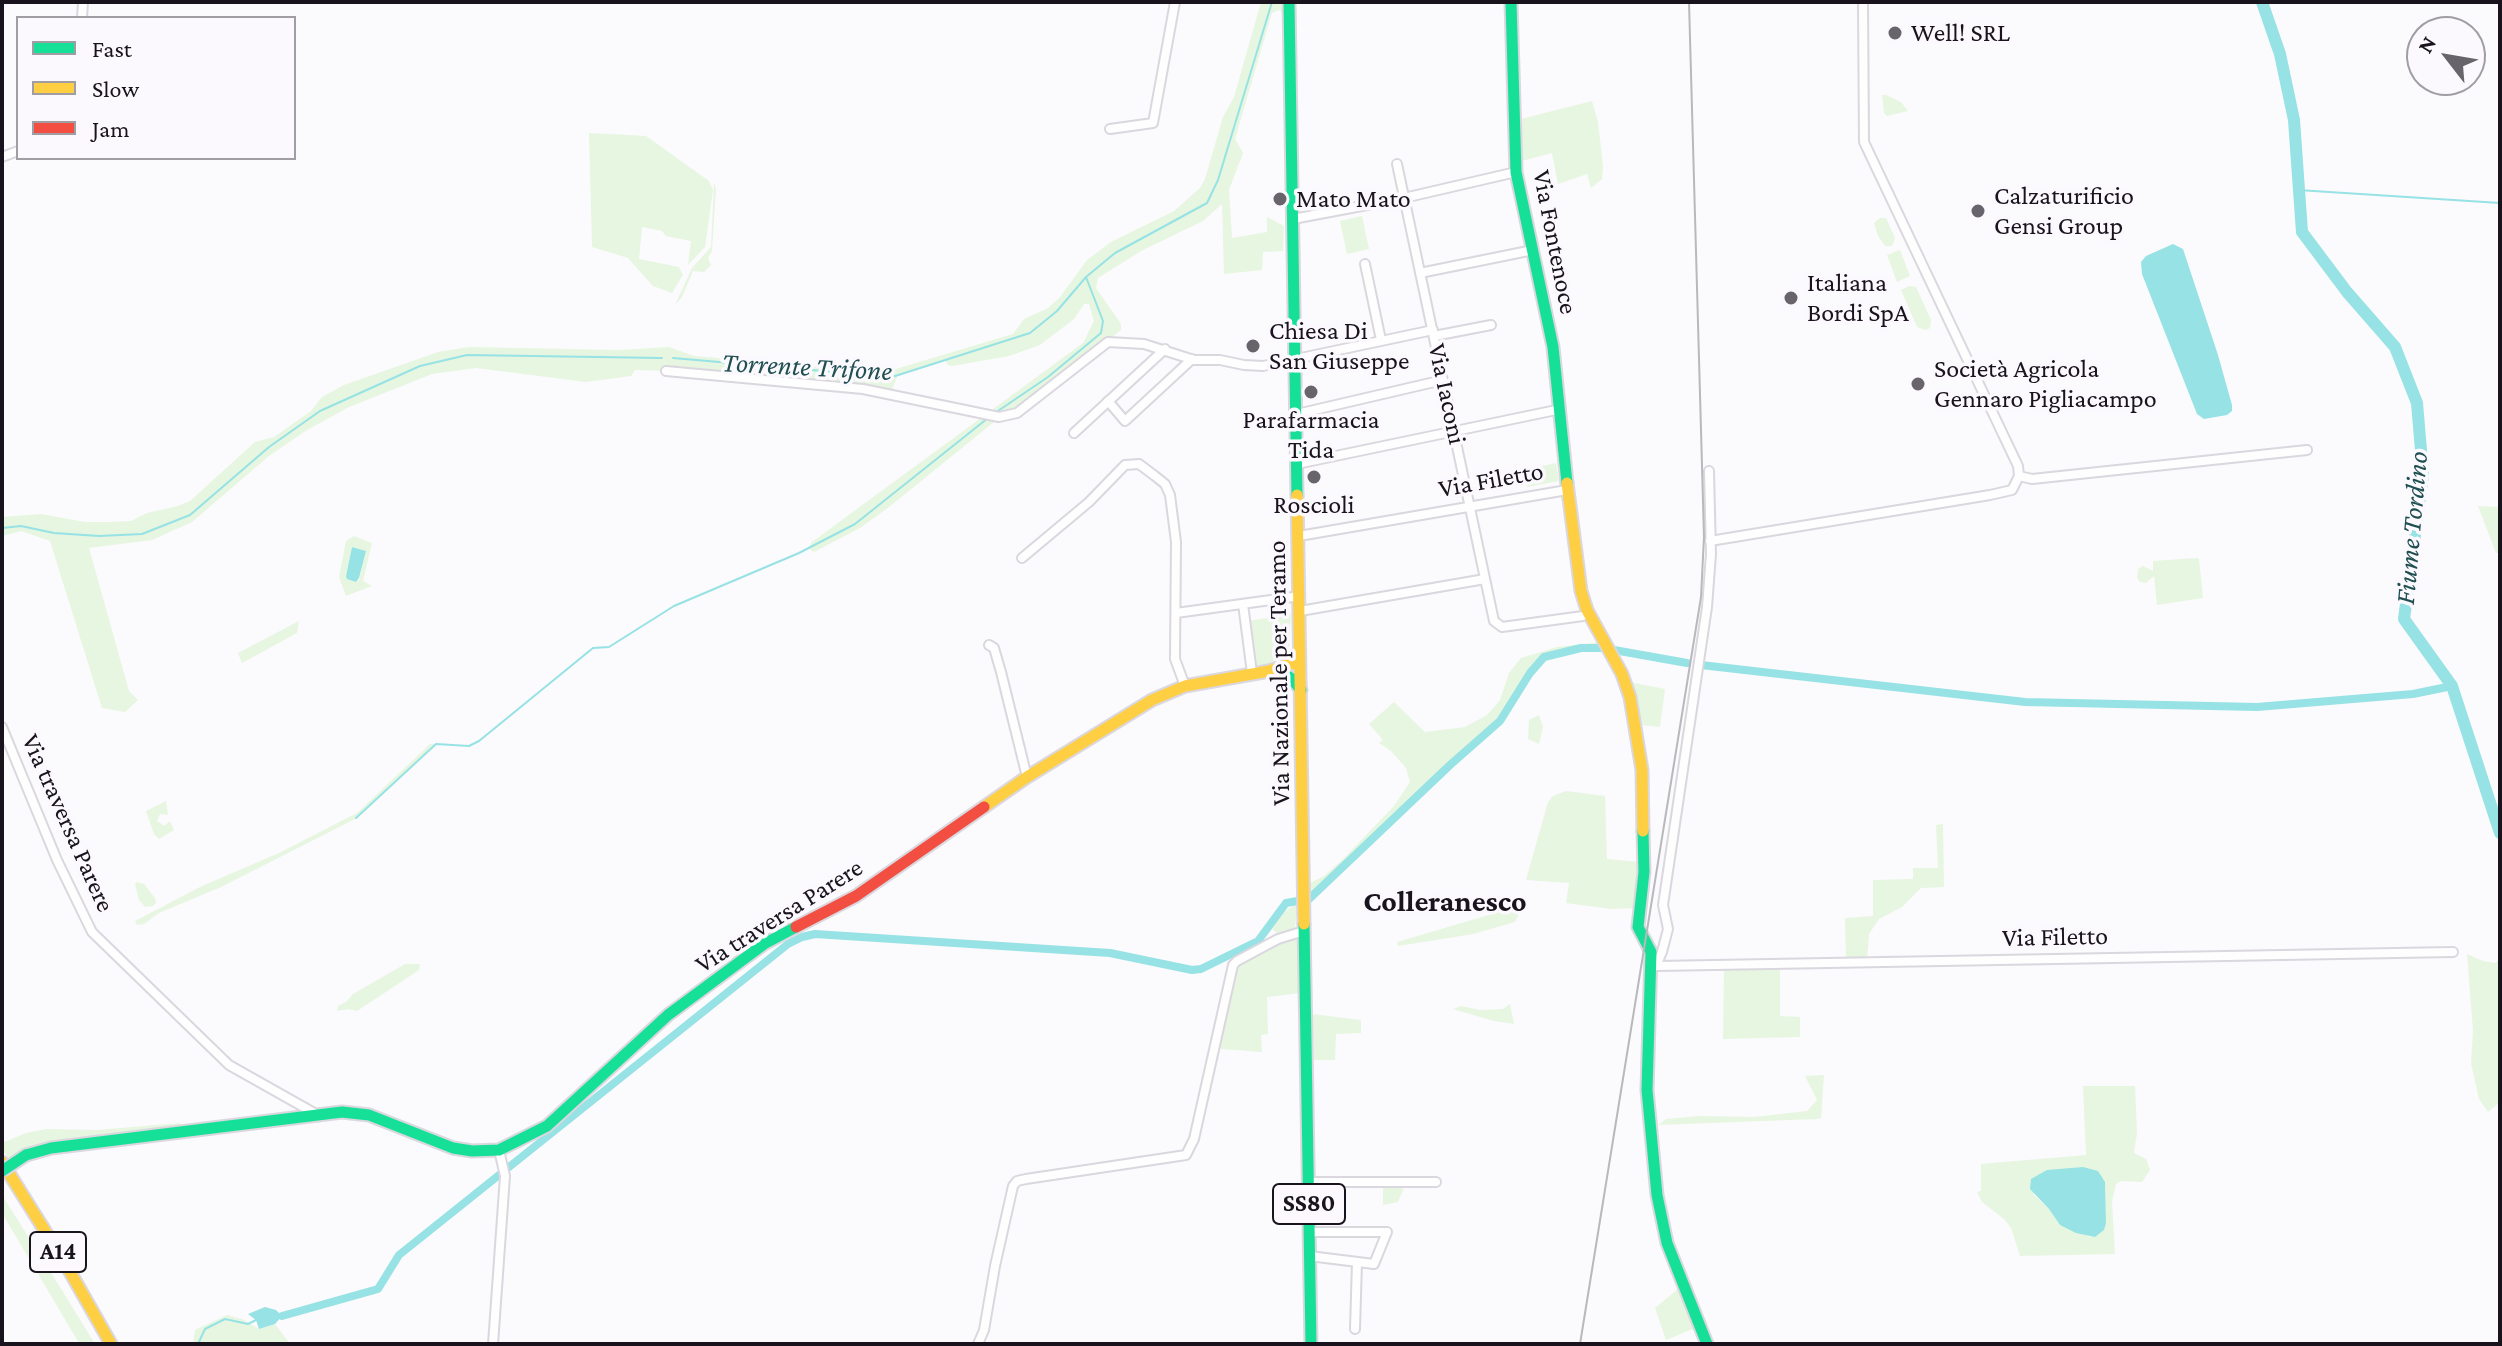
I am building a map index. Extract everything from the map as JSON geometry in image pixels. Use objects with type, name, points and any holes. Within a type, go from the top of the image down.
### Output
[{"type":"main road","name":"Via Nazionale per Teramo","points":[[1289,2],[1311,1344]]},
{"type":"main road","name":"Via Fontenoce","points":[[1511,2],[1516,172],[1553,347],[1567,490]]},
{"type":"main road","name":"Via Filetto","points":[[1567,490],[1581,591],[1630,697],[1640,754],[1644,788],[1644,872],[1638,927],[1651,949],[1654,966],[1647,1090],[1657,1195],[1667,1243],[1707,1344]]},
{"type":"main road","points":[[1300,635],[1290,657],[1276,670],[1292,679],[1301,690]]},
{"type":"main road","name":"Via traversa Parere","points":[[2,1171],[26,1155],[51,1148],[350,1112],[369,1115],[453,1148],[499,1150],[547,1126],[668,1015],[764,944],[856,896],[1027,777],[1152,700],[1185,686],[1276,670],[1293,663],[1300,667]]},
{"type":"main road","name":"A14","points":[[2,1162],[111,1344]]},
{"type":"main road","name":"A14","points":[[2,1180],[100,1344]]},
{"type":"street","points":[[1110,129],[1153,123],[1175,2]]},
{"type":"street","points":[[1710,541],[1990,495],[2012,490],[2019,476],[2018,466],[1864,142],[1863,2]]},
{"type":"street","name":"Via Iaconi","points":[[1397,164],[1496,624],[1502,627],[1589,613]]},
{"type":"street","points":[[1293,219],[1516,172]]},
{"type":"street","points":[[1420,273],[1533,250]]},
{"type":"street","points":[[1365,264],[1381,340]]},
{"type":"street","points":[[666,371],[863,389],[999,417],[1017,413],[1108,342],[1117,340],[1165,349],[1192,359],[1263,366],[1381,340],[1491,325]]},
{"type":"street","points":[[1074,433],[1165,349]]},
{"type":"street","points":[[1108,401],[1125,421],[1192,359]]},
{"type":"street","points":[[1297,414],[1443,380]]},
{"type":"street","points":[[1297,464],[1561,409]]},
{"type":"street","points":[[2019,476],[2032,479],[2307,450]]},
{"type":"street","points":[[1022,558],[1089,502],[1125,465],[1139,464],[1165,484],[1170,495],[1176,542],[1175,659],[1185,686]]},
{"type":"street","points":[[1654,966],[1668,929],[1663,905],[1707,607],[1709,471]]},
{"type":"street","name":"Via Filetto","points":[[1299,536],[1567,490]]},
{"type":"street","points":[[1300,611],[1485,579]]},
{"type":"street","points":[[1176,613],[1300,596]]},
{"type":"street","name":"Via Nazionale per Teramo","points":[[1243,604],[1252,673]]},
{"type":"street","points":[[989,645],[994,648],[1001,672],[1027,777]]},
{"type":"street","name":"Via traversa Parere","points":[[2,727],[57,860],[92,932],[229,1065],[318,1114]]},
{"type":"street","points":[[978,1344],[984,1330],[1013,1186],[1017,1181],[1026,1179],[1186,1155],[1194,1139],[1233,965],[1278,939],[1304,931]]},
{"type":"street","name":"Via Filetto","points":[[1654,966],[2453,952]]},
{"type":"street","points":[[493,1344],[505,1176],[499,1150]]},
{"type":"street","points":[[1308,1182],[1436,1182]]},
{"type":"street","points":[[1309,1256],[1374,1264],[1391,1222]]},
{"type":"street","points":[[1309,1232],[1387,1232]]},
{"type":"street","points":[[1355,1329],[1357,1262]]},
{"type":"green space","points":[[1261,2],[1284,2],[1285,14],[1279,10],[1272,13],[1235,139],[1243,153],[1229,190],[1232,238],[1267,232],[1267,217],[1284,226],[1283,251],[1263,252],[1262,270],[1224,274],[1222,204],[1203,221],[1141,251],[1098,278],[1096,288],[1121,324],[1121,330],[1017,413],[999,418],[860,528],[814,552],[808,548],[812,542],[1083,343],[1094,321],[1089,304],[1084,304],[1074,319],[1040,345],[1009,356],[952,366],[945,360],[898,375],[891,392],[666,371],[635,370],[631,376],[586,382],[476,368],[432,374],[349,407],[269,456],[192,522],[152,540],[89,548],[129,691],[138,700],[125,712],[102,708],[50,541],[21,531],[2,536],[2,517],[41,514],[85,522],[131,521],[147,513],[190,501],[255,442],[274,437],[311,411],[322,397],[344,385],[438,352],[469,347],[619,350],[669,347],[694,356],[886,372],[1013,334],[1024,319],[1048,308],[1060,297],[1087,260],[1111,242],[1174,211],[1200,188],[1223,117],[1234,97]]},
{"type":"green space","points":[[1882,95],[1901,102],[1908,111],[1887,116]]},
{"type":"green space","points":[[1592,101],[1598,122],[1602,179],[1591,188],[1587,174],[1558,184],[1552,153],[1518,162],[1517,120]]},
{"type":"green space","points":[[589,133],[646,136],[709,181],[713,190],[705,247],[688,265],[691,241],[642,227],[639,259],[679,267],[683,275],[672,293],[653,286],[628,258],[592,247]]},
{"type":"green space","points":[[714,182],[712,251],[708,258],[711,265],[704,272],[693,271],[682,297],[675,305],[692,268],[711,247]]},
{"type":"green space","points":[[1362,216],[1369,249],[1347,254],[1340,221]]},
{"type":"green space","points":[[1886,218],[1895,238],[1892,246],[1885,246],[1878,236],[1874,223]]},
{"type":"green space","points":[[1900,250],[1910,276],[1897,282],[1887,255]]},
{"type":"green space","points":[[1916,287],[1931,320],[1930,328],[1926,330],[1917,327],[1901,290]]},
{"type":"green space","points":[[1556,463],[1559,481],[1527,487],[1524,470]]},
{"type":"green space","points":[[2478,506],[2500,507],[2500,553],[2496,553]]},
{"type":"green space","points":[[354,536],[372,543],[363,581],[372,586],[346,596],[339,577],[346,541]],"holes":[[[352,547],[366,551],[359,580],[356,582],[346,576]]]},
{"type":"green space","points":[[2197,558],[2203,598],[2157,605],[2154,576],[2146,583],[2137,578],[2138,569],[2143,566],[2153,571],[2153,561]]},
{"type":"green space","points":[[1291,614],[1289,650],[1274,663],[1254,667],[1248,621]]},
{"type":"green space","points":[[299,621],[297,633],[242,663],[238,653]]},
{"type":"green space","points":[[1601,642],[1603,646],[1556,650],[1545,655],[1523,681],[1495,724],[1319,894],[1309,896],[1308,884],[1324,876],[1342,860],[1394,806],[1410,782],[1406,768],[1379,743],[1383,740],[1369,724],[1394,702],[1425,732],[1465,727],[1487,715],[1500,700],[1509,673],[1521,658],[1557,647]]},
{"type":"green space","points":[[1629,682],[1665,689],[1660,727],[1640,725]]},
{"type":"green space","points":[[1539,715],[1543,727],[1539,744],[1528,739],[1529,720]]},
{"type":"green space","points":[[430,744],[436,744],[355,819],[221,887],[137,925],[135,921],[202,886],[279,853],[357,813]]},
{"type":"green space","points":[[1566,791],[1605,796],[1607,859],[1640,862],[1637,908],[1611,909],[1566,903],[1569,883],[1526,880],[1548,802],[1553,796]]},
{"type":"green space","points":[[166,801],[168,815],[160,814],[157,821],[164,826],[170,821],[174,830],[159,839],[154,834],[146,811]]},
{"type":"green space","points":[[1943,824],[1944,887],[1921,888],[1902,907],[1879,919],[1869,934],[1867,960],[1846,961],[1845,918],[1873,916],[1873,880],[1913,879],[1913,868],[1938,868],[1936,825]]},
{"type":"green space","points":[[137,882],[144,884],[155,898],[153,906],[145,907],[139,900]]},
{"type":"green space","points":[[1298,902],[1295,927],[1278,934],[1272,929],[1283,913]]},
{"type":"green space","points":[[1516,907],[1519,914],[1515,922],[1473,934],[1398,946],[1397,942]]},
{"type":"green space","points":[[1293,934],[1298,937],[1301,993],[1267,997],[1268,1034],[1261,1035],[1262,1052],[1221,1049],[1235,964]]},
{"type":"green space","points":[[2467,954],[2495,963],[2500,959],[2500,1102],[2488,1112],[2479,1099],[2471,1063],[2473,1031]]},
{"type":"green space","points":[[405,964],[420,964],[419,970],[357,1011],[337,1011],[338,1006],[353,994]]},
{"type":"green space","points":[[1780,967],[1780,1016],[1800,1017],[1800,1037],[1723,1039],[1724,968]]},
{"type":"green space","points":[[1510,1004],[1514,1024],[1453,1009],[1461,1006],[1480,1010],[1503,1009]]},
{"type":"green space","points":[[1312,1014],[1361,1020],[1361,1033],[1336,1034],[1335,1060],[1314,1060]]},
{"type":"green space","points":[[1824,1075],[1821,1118],[1658,1125],[1666,1119],[1754,1117],[1807,1111],[1817,1100],[1805,1076]]},
{"type":"green space","points":[[2083,1086],[2135,1086],[2137,1133],[2134,1153],[2146,1159],[2150,1170],[2142,1182],[2121,1181],[2116,1184],[2112,1201],[2115,1254],[2020,1256],[2011,1228],[1982,1202],[1977,1192],[1981,1191],[1981,1164],[2086,1155]],"holes":[[[2105,1182],[2106,1223],[2091,1237],[2060,1225],[2033,1194]]]},
{"type":"green space","points":[[180,1123],[182,1129],[36,1146],[8,1158],[2,1148],[2,1139],[5,1142],[47,1129],[97,1130]]},
{"type":"green space","points":[[1405,1185],[1398,1202],[1383,1205],[1383,1186]]},
{"type":"green space","points":[[2,1195],[95,1344],[80,1344],[76,1338],[2,1213]]},
{"type":"green space","points":[[1679,1288],[1695,1328],[1666,1340],[1655,1308]]},
{"type":"green space","points":[[227,1315],[259,1329],[275,1324],[290,1344],[193,1344],[195,1330]]},
{"type":"water","points":[[2173,244],[2183,249],[2218,355],[2232,405],[2232,411],[2227,415],[2204,419],[2197,414],[2142,274],[2141,262],[2146,256]]},
{"type":"water","points":[[352,547],[366,551],[356,582],[346,576]]},
{"type":"water","points":[[2083,1167],[2098,1171],[2105,1182],[2106,1223],[2104,1230],[2095,1237],[2060,1225],[2030,1189],[2031,1179],[2047,1170]]},
{"type":"water","points":[[265,1307],[276,1310],[282,1316],[275,1324],[259,1329],[256,1320],[248,1314]]},
{"type":"waterway","name":"Torrente Trifone","points":[[673,358],[892,377],[1030,333],[1057,311],[1086,277],[1115,253],[1207,203],[1218,180],[1272,2]]},
{"type":"waterway","name":"Fiume Tordino","points":[[2262,2],[2280,54],[2294,120],[2302,232],[2347,292],[2395,347],[2417,403],[2423,474],[2404,619],[2452,686],[2500,833]]},
{"type":"waterway","points":[[2298,190],[2500,203]]},
{"type":"waterway","points":[[995,413],[1048,377],[1101,333],[1103,321],[1086,277]]},
{"type":"waterway","name":"Torrente Trifone","points":[[2,528],[21,526],[54,533],[99,536],[142,534],[190,515],[269,447],[320,411],[420,366],[467,355],[662,358]]},
{"type":"waterway","points":[[356,818],[436,744],[469,746],[479,741],[593,648],[609,647],[674,606],[799,553],[855,524],[988,418]]},
{"type":"waterway","points":[[282,1316],[378,1289],[399,1255],[788,944],[802,937],[815,934],[1110,953],[1192,970],[1201,969],[1258,941],[1286,903],[1309,899],[1500,721],[1530,673],[1544,657],[1581,648],[1603,648]]},
{"type":"waterway","points":[[1614,650],[1687,663]]},
{"type":"waterway","points":[[1701,665],[2025,702],[2257,707],[2413,694],[2452,686]]},
{"type":"waterway","points":[[198,1344],[205,1329],[225,1319],[248,1324],[256,1320]]},
{"type":"railway","points":[[1580,1344],[1701,597],[1704,537],[1689,2]]},
{"type":"traffic: fast","points":[[1289,2],[1297,495]]},
{"type":"traffic: fast","points":[[1511,2],[1516,172],[1553,347],[1567,483]]},
{"type":"traffic: fast","points":[[1281,672],[1301,690]]},
{"type":"traffic: fast","points":[[1643,831],[1644,872],[1638,927],[1651,952],[1647,1090],[1657,1195],[1667,1243],[1707,1344]]},
{"type":"traffic: fast","points":[[1304,924],[1311,1344]]},
{"type":"traffic: fast","points":[[26,1155],[51,1148],[342,1112],[369,1115],[453,1148],[499,1150],[547,1126],[668,1015],[764,944],[796,927]]},
{"type":"traffic: fast","points":[[2,1171],[26,1155]]},
{"type":"traffic: slow","points":[[1567,483],[1581,591],[1587,610],[1622,674],[1630,697],[1642,770],[1643,831]]},
{"type":"traffic: slow","points":[[1297,495],[1304,924]]},
{"type":"traffic: slow","points":[[984,807],[1152,700],[1185,686],[1269,671],[1289,664],[1296,663],[1300,667]]},
{"type":"traffic: slow","points":[[2,1162],[111,1344]]},
{"type":"traffic: jam","points":[[796,927],[856,896],[984,807]]},
{"type":"place","name":"Well! SRL","points":[[1895,33]]},
{"type":"place","name":"Mato Mato","points":[[1280,199]]},
{"type":"place","name":"Calzaturificio Gensi Group","points":[[1978,211]]},
{"type":"place","name":"Italiana Bordi SpA","points":[[1791,298]]},
{"type":"place","name":"Chiesa Di San Giuseppe","points":[[1253,346]]},
{"type":"place","name":"Società Agricola Gennaro Pigliacampo","points":[[1918,384]]},
{"type":"place","name":"Parafarmacia Tida","points":[[1311,392]]},
{"type":"place","name":"Roscioli","points":[[1314,477]]},
{"type":"district","name":"Colleranesco","points":[[1445,902]]}]
